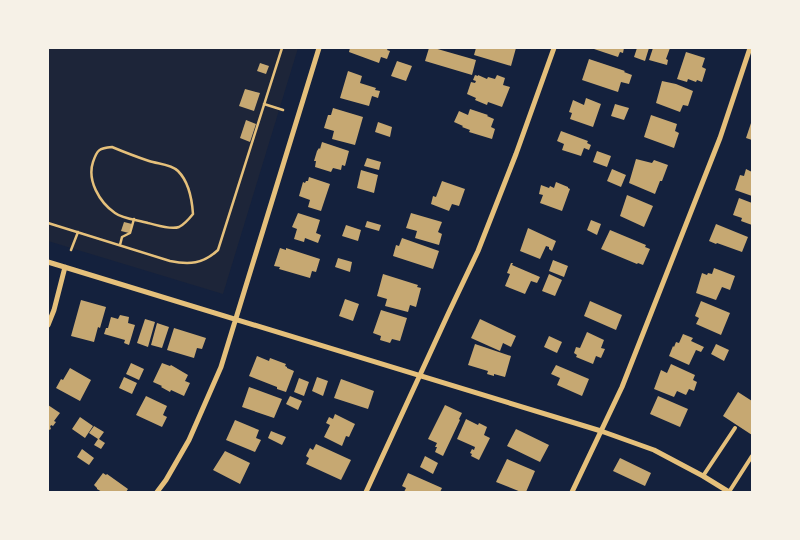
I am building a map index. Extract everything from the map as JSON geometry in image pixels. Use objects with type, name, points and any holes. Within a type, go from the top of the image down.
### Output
[{"type":"street","points":[[157,492],[189,440],[221,367],[319,48]]},
{"type":"street","points":[[366,492],[478,251],[516,154],[554,48]]},
{"type":"street","points":[[572,492],[622,387],[716,148],[750,48]]},
{"type":"street","points":[[48,262],[601,431],[654,450],[703,476],[728,492]]},
{"type":"street","points":[[48,325],[54,310],[65,267]]},
{"type":"lane","points":[[703,476],[735,428]]},
{"type":"lane","points":[[728,492],[752,456]]},
{"type":"path","points":[[48,223],[170,261],[185,264],[198,262],[210,257],[218,250],[282,48]]},
{"type":"path","points":[[264,104],[283,110]]},
{"type":"path","points":[[112,147],[149,161],[173,167],[186,183],[192,200],[193,214],[187,222],[177,228],[134,219],[115,213],[95,189],[91,172],[97,152],[101,149],[112,147]]},
{"type":"path","points":[[120,245],[122,237],[130,234],[134,219]]},
{"type":"path","points":[[72,250],[78,232]]},
{"type":"shaded area","points":[[48,48],[298,48],[223,294],[48,241]]},
{"type":"building","points":[[350,48],[388,48],[387,50],[390,51],[387,59],[381,57],[379,63],[349,52]]},
{"type":"building","points":[[429,48],[476,60],[472,75],[425,61]]},
{"type":"building","points":[[476,48],[516,48],[511,66],[474,55]]},
{"type":"building","points":[[591,48],[624,48],[623,53],[620,52],[618,57]]},
{"type":"building","points":[[637,48],[649,48],[645,61],[634,57]]},
{"type":"building","points":[[653,48],[670,48],[666,59],[668,60],[667,65],[649,60]]},
{"type":"building","points":[[686,52],[705,58],[702,67],[706,69],[702,82],[688,79],[687,82],[677,79]]},
{"type":"building","points":[[589,59],[632,75],[629,84],[621,82],[618,92],[582,80]]},
{"type":"building","points":[[397,61],[412,66],[406,81],[391,76]]},
{"type":"building","points":[[260,63],[269,66],[266,74],[257,71]]},
{"type":"building","points":[[348,71],[362,76],[360,83],[380,91],[378,98],[372,96],[369,106],[340,98]]},
{"type":"building","points":[[475,75],[487,79],[488,77],[495,79],[497,75],[505,78],[503,85],[510,87],[502,107],[488,102],[487,105],[467,94],[471,82],[475,83],[476,81],[473,80]]},
{"type":"building","points":[[662,81],[693,91],[688,106],[683,105],[680,112],[656,103]]},
{"type":"building","points":[[245,89],[260,93],[254,111],[239,106]]},
{"type":"building","points":[[586,98],[601,104],[593,127],[570,119],[572,113],[569,112],[573,100],[584,105]]},
{"type":"building","points":[[615,104],[629,108],[624,120],[611,116]]},
{"type":"building","points":[[333,108],[363,117],[355,145],[332,139],[334,131],[324,128],[328,115],[331,115]]},
{"type":"building","points":[[470,109],[494,119],[491,127],[495,129],[492,139],[469,132],[470,130],[454,122],[459,111],[468,115]]},
{"type":"building","points":[[651,115],[677,124],[675,131],[679,133],[674,148],[644,137]]},
{"type":"building","points":[[246,120],[256,124],[250,142],[240,138]]},
{"type":"building","points":[[752,120],[752,140],[746,138]]},
{"type":"building","points":[[378,122],[392,127],[390,137],[375,132]]},
{"type":"building","points":[[561,131],[588,141],[587,143],[591,145],[589,150],[584,148],[581,156],[562,150],[564,144],[557,141]]},
{"type":"building","points":[[322,142],[349,151],[345,166],[342,165],[341,170],[333,168],[331,172],[315,167],[316,161],[314,161]]},
{"type":"building","points":[[597,151],[611,156],[607,167],[593,162]]},
{"type":"building","points":[[367,158],[381,162],[379,170],[364,166]]},
{"type":"building","points":[[636,159],[652,163],[654,160],[668,165],[655,194],[629,183]]},
{"type":"building","points":[[612,169],[626,175],[621,187],[607,181]]},
{"type":"building","points":[[746,169],[752,172],[752,196],[735,190],[740,175],[744,176]]},
{"type":"building","points":[[361,170],[378,175],[374,193],[357,188]]},
{"type":"building","points":[[309,177],[330,184],[321,211],[308,207],[310,200],[299,196],[303,182],[308,181]]},
{"type":"building","points":[[442,181],[465,189],[459,206],[452,204],[449,211],[431,204],[433,196],[436,197]]},
{"type":"building","points":[[556,182],[570,189],[562,211],[540,203],[543,195],[539,194],[541,185],[554,188]]},
{"type":"building","points":[[627,195],[653,206],[644,227],[620,216]]},
{"type":"building","points":[[739,198],[752,203],[752,225],[741,221],[742,218],[733,215]]},
{"type":"building","points":[[298,213],[320,220],[316,233],[321,235],[318,243],[305,238],[304,242],[294,239],[297,229],[292,227]]},
{"type":"building","points":[[411,213],[442,222],[438,232],[442,234],[439,245],[415,238],[417,231],[406,228]]},
{"type":"building","points":[[591,220],[601,224],[597,235],[587,230]]},
{"type":"building","points":[[367,221],[381,225],[379,231],[365,227]]},
{"type":"building","points":[[124,222],[132,224],[129,233],[121,231]]},
{"type":"building","points":[[716,224],[748,237],[742,252],[709,241]]},
{"type":"building","points":[[346,225],[361,230],[358,241],[342,236]]},
{"type":"building","points":[[528,228],[556,241],[552,251],[546,246],[540,259],[520,251]]},
{"type":"building","points":[[610,230],[646,245],[645,247],[650,249],[643,265],[601,249]]},
{"type":"building","points":[[402,238],[439,251],[433,269],[393,256],[396,245],[399,246]]},
{"type":"building","points":[[280,248],[286,250],[286,248],[320,259],[316,272],[312,271],[310,278],[274,266]]},
{"type":"building","points":[[338,258],[352,262],[350,272],[335,267]]},
{"type":"building","points":[[553,260],[568,266],[564,277],[549,271]]},
{"type":"building","points":[[511,263],[540,277],[537,283],[531,281],[525,294],[505,286],[510,274],[507,273]]},
{"type":"building","points":[[714,268],[735,276],[730,290],[722,287],[716,300],[696,293],[702,273],[712,274]]},
{"type":"building","points":[[383,274],[418,285],[417,287],[421,288],[416,307],[410,305],[408,312],[385,306],[387,299],[377,296]]},
{"type":"building","points":[[549,274],[562,280],[555,296],[542,291]]},
{"type":"building","points":[[345,299],[359,304],[353,321],[339,316]]},
{"type":"building","points":[[81,300],[106,307],[94,342],[71,336]]},
{"type":"building","points":[[590,301],[622,315],[616,330],[584,316]]},
{"type":"building","points":[[701,301],[730,313],[721,335],[696,324],[699,318],[695,316]]},
{"type":"building","points":[[381,310],[407,318],[400,341],[392,339],[390,343],[380,340],[381,336],[373,333]]},
{"type":"building","points":[[120,315],[129,317],[128,323],[135,325],[129,345],[124,343],[125,340],[104,334],[111,317],[118,319]]},
{"type":"building","points":[[145,319],[155,322],[148,347],[137,343]]},
{"type":"building","points":[[480,319],[516,336],[511,347],[503,343],[500,351],[471,338]]},
{"type":"building","points":[[157,323],[169,327],[162,348],[151,345]]},
{"type":"building","points":[[174,328],[206,338],[202,349],[197,348],[194,358],[167,350]]},
{"type":"building","points":[[587,332],[604,340],[601,348],[605,349],[601,358],[596,356],[593,364],[576,357],[577,355],[574,353],[576,347],[580,348]]},
{"type":"building","points":[[683,334],[693,338],[691,341],[704,347],[701,352],[696,350],[689,365],[669,356],[673,346],[676,342],[679,343]]},
{"type":"building","points":[[549,336],[562,342],[557,353],[544,347]]},
{"type":"building","points":[[475,344],[511,356],[505,377],[487,374],[488,371],[468,365]]},
{"type":"building","points":[[716,344],[729,350],[724,361],[711,354]]},
{"type":"building","points":[[257,356],[269,361],[270,358],[286,364],[287,368],[294,371],[286,392],[249,376]]},
{"type":"building","points":[[131,363],[144,369],[139,380],[126,374]]},
{"type":"building","points":[[162,363],[171,365],[188,375],[185,381],[190,383],[184,396],[171,390],[170,392],[153,382]]},
{"type":"building","points":[[671,364],[695,375],[693,380],[697,382],[694,391],[689,389],[686,395],[677,391],[674,397],[654,389],[661,370],[667,373]]},
{"type":"building","points":[[556,365],[589,379],[582,396],[557,385],[560,378],[551,374]]},
{"type":"building","points":[[70,368],[91,380],[80,401],[56,388]]},
{"type":"building","points":[[124,377],[137,383],[132,394],[119,388]]},
{"type":"building","points":[[317,377],[328,381],[323,396],[312,391]]},
{"type":"building","points":[[299,378],[309,382],[304,396],[294,392]]},
{"type":"building","points":[[341,379],[374,391],[368,409],[334,398]]},
{"type":"building","points":[[249,387],[282,399],[274,418],[242,407]]},
{"type":"building","points":[[738,392],[752,401],[752,435],[723,416]]},
{"type":"building","points":[[146,396],[167,406],[163,415],[167,417],[162,427],[136,415]]},
{"type":"building","points":[[290,396],[302,401],[298,410],[286,404]]},
{"type":"building","points":[[658,396],[688,409],[680,427],[650,414]]},
{"type":"building","points":[[48,405],[60,413],[53,426],[51,425],[50,430],[48,429]]},
{"type":"building","points":[[445,405],[462,413],[443,456],[435,452],[437,443],[428,439]]},
{"type":"building","points":[[335,414],[355,424],[349,437],[346,436],[342,446],[324,437],[330,425],[326,423],[329,417],[333,419]]},
{"type":"building","points":[[80,417],[93,426],[85,438],[72,429]]},
{"type":"building","points":[[466,419],[487,427],[484,435],[490,438],[479,460],[471,456],[472,454],[470,453],[475,447],[457,439]]},
{"type":"building","points":[[235,420],[259,430],[256,438],[261,440],[255,452],[226,440]]},
{"type":"building","points":[[94,426],[104,432],[99,439],[105,443],[101,449],[94,445],[98,439],[89,433]]},
{"type":"building","points":[[516,429],[549,445],[540,462],[507,446]]},
{"type":"building","points":[[271,431],[286,437],[282,445],[268,438]]},
{"type":"building","points":[[316,444],[351,460],[341,480],[306,464],[309,458],[306,456],[310,448],[313,450]]},
{"type":"building","points":[[82,449],[94,458],[89,465],[77,457]]},
{"type":"building","points":[[225,451],[250,463],[240,484],[213,470]]},
{"type":"building","points":[[425,456],[438,463],[433,474],[420,467]]},
{"type":"building","points":[[620,458],[651,473],[645,486],[613,471]]},
{"type":"building","points":[[507,459],[535,471],[526,492],[521,492],[496,482]]},
{"type":"building","points":[[103,473],[128,489],[126,492],[102,492],[97,489],[94,485]]},
{"type":"building","points":[[408,473],[442,488],[440,492],[404,492],[406,488],[402,486]]}]
